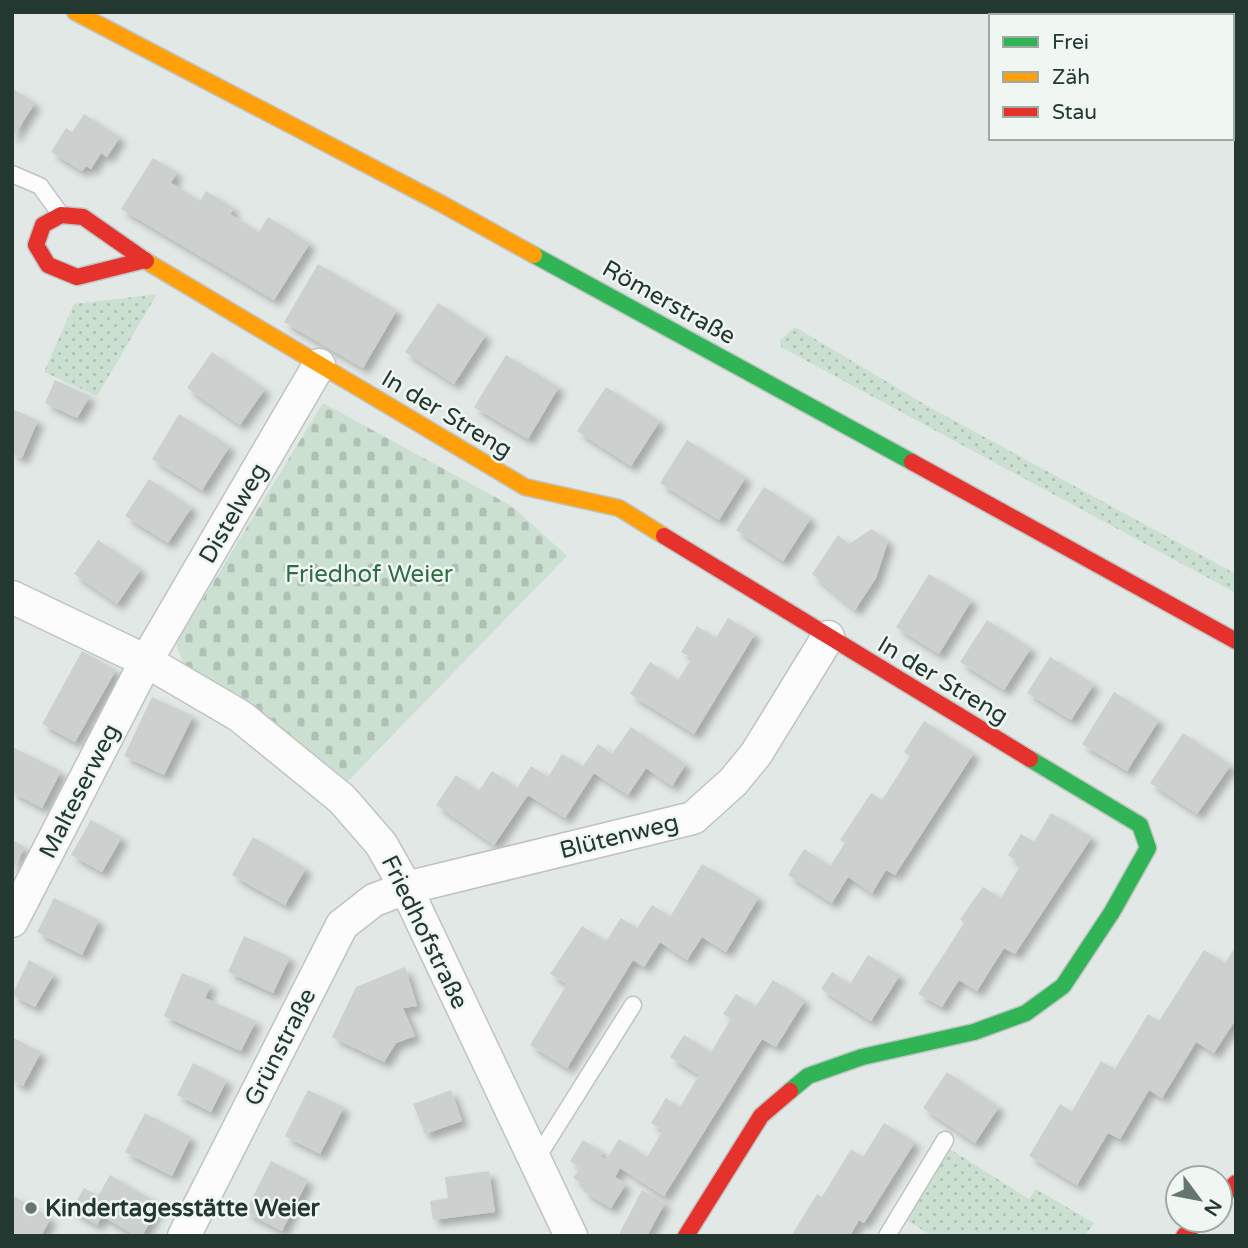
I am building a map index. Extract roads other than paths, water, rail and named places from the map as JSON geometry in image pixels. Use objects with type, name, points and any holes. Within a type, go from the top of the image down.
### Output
[{"type":"street","name":"Römerstraße","points":[[75,12],[442,204],[1236,641]]},
{"type":"street","name":"In der Streng","points":[[61,215],[83,217],[145,260],[525,486],[619,508],[1140,825],[1147,848],[1112,912],[1063,986],[1026,1013],[974,1032],[862,1057],[808,1076],[761,1116],[686,1236]]},
{"type":"street","points":[[61,215],[43,225],[36,245],[48,265],[77,276],[145,260]]},
{"type":"street","name":"Distelweg","points":[[146,661],[319,365]]},
{"type":"street","name":"Friedhofstraße","points":[[12,597],[146,661],[240,716],[342,799],[381,844],[406,888],[571,1236]]},
{"type":"street","name":"Blütenweg","points":[[406,888],[693,818],[733,782],[756,754],[828,637]]},
{"type":"street","name":"Malteserweg","points":[[12,921],[146,661]]},
{"type":"street","name":"Grünstraße","points":[[184,1236],[342,925],[373,900],[406,888]]},
{"type":"lane","points":[[12,174],[40,186],[61,215]]},
{"type":"lane","points":[[535,1161],[634,1005]]},
{"type":"lane","points":[[887,1236],[944,1140]]},
{"type":"place","name":"Kindertagesstätte Weier","points":[[31,1208]]},
{"type":"park label","name":"Friedhof Weier","points":[[369,574]]}]
